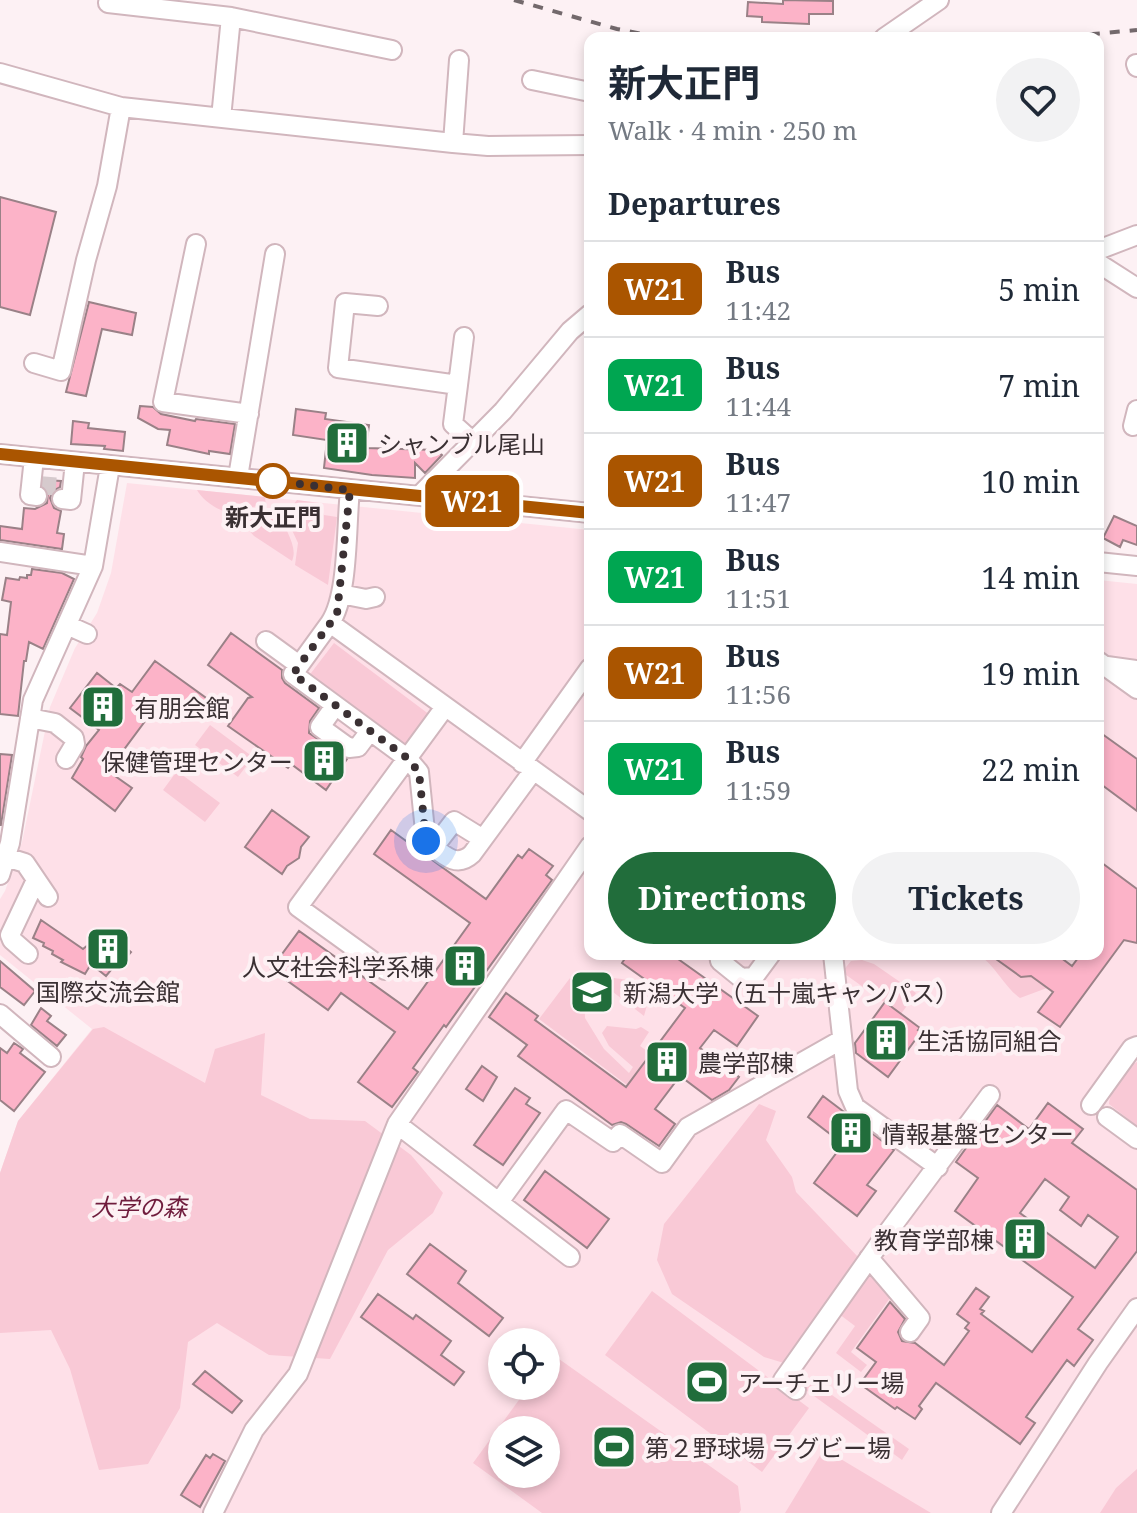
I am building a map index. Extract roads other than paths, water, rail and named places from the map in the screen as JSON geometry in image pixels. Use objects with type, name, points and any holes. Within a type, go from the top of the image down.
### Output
[{"type":"street","points":[[893,32],[939,0]]},
{"type":"street","points":[[108,3],[231,17],[392,50]]},
{"type":"street","points":[[221,118],[231,17]]},
{"type":"street","points":[[453,143],[459,60]]},
{"type":"street","points":[[0,73],[121,107],[488,146],[584,145]]},
{"type":"street","points":[[532,80],[584,91]]},
{"type":"street","points":[[34,363],[61,371],[86,260],[107,186],[121,107]]},
{"type":"street","points":[[1104,248],[1137,235]]},
{"type":"street","points":[[196,244],[163,402],[249,414]]},
{"type":"street","points":[[238,477],[275,254]]},
{"type":"street","points":[[1104,267],[1137,288]]},
{"type":"street","points":[[378,306],[345,303],[338,368],[458,385]]},
{"type":"street","points":[[420,495],[503,411],[570,331],[584,319]]},
{"type":"street","points":[[464,337],[453,424],[473,442]]},
{"type":"street","points":[[0,454],[584,512]]},
{"type":"street","points":[[34,458],[35,489]]},
{"type":"street","points":[[75,462],[67,492],[105,498]]},
{"type":"street","points":[[48,897],[25,863],[4,854],[33,700],[93,566],[110,466]]},
{"type":"street","points":[[350,490],[337,614],[293,674],[407,758],[419,772],[426,841],[454,862],[465,861],[483,839],[584,678]]},
{"type":"street","points":[[0,552],[93,566]]},
{"type":"street","points":[[1104,563],[1137,566]]},
{"type":"street","points":[[341,594],[366,599],[375,597]]},
{"type":"street","points":[[330,623],[584,807]]},
{"type":"street","points":[[67,625],[87,634]]},
{"type":"street","points":[[266,641],[299,665]]},
{"type":"street","points":[[1104,664],[1137,670]]},
{"type":"street","points":[[1104,665],[1137,689]]},
{"type":"street","points":[[335,706],[320,727],[349,748],[358,747],[370,731]]},
{"type":"street","points":[[385,970],[298,907],[445,707]]},
{"type":"street","points":[[30,718],[55,723],[74,738],[75,744],[66,759]]},
{"type":"street","points":[[434,847],[454,821],[483,839]]},
{"type":"street","points":[[213,1513],[254,1430],[298,1374],[397,1124],[584,855]]},
{"type":"street","points":[[28,954],[10,935],[36,880]]},
{"type":"street","points":[[720,960],[741,978],[754,977],[767,960]]},
{"type":"street","points":[[834,960],[848,1091],[855,1107],[938,1167]]},
{"type":"street","points":[[0,1014],[51,1057]]},
{"type":"street","points":[[499,1202],[566,1110],[613,1142],[620,1134],[662,1163],[688,1127],[841,1040]]},
{"type":"street","points":[[1091,1105],[1132,1048],[1137,1046]]},
{"type":"street","points":[[796,1390],[783,1380],[990,1095]]},
{"type":"street","points":[[1107,1117],[1137,1139]]},
{"type":"street","points":[[397,1124],[570,1257]]},
{"type":"street","points":[[869,1258],[920,1318],[910,1332]]},
{"type":"street","points":[[1001,1513],[1137,1308]]},
{"type":"tunnel","points":[[38,485],[63,487]]},
{"type":"railway","points":[[514,0],[632,32]]},
{"type":"railway","points":[[1104,33],[1137,30]]},
{"type":"place","name":"シャンブル尾山","points":[[347,443]]},
{"type":"place","name":"新大正門","points":[[273,481]]},
{"type":"place","name":"有朋会館","points":[[103,707]]},
{"type":"place","name":"保健管理センター","points":[[324,761]]},
{"type":"place","name":"国際交流会館","points":[[108,949]]},
{"type":"place","name":"人文社会科学系棟","points":[[465,966]]},
{"type":"place","name":"新潟大学（五十嵐キャンパス）","points":[[592,992]]},
{"type":"place","name":"生活協同組合","points":[[886,1040]]},
{"type":"place","name":"農学部棟","points":[[667,1062]]},
{"type":"place","name":"情報基盤センター","points":[[851,1133]]},
{"type":"place","name":"教育学部棟","points":[[1025,1239]]},
{"type":"place","name":"アーチェリー場","points":[[707,1382]]},
{"type":"place","name":"第２野球場 ラグビー場","points":[[614,1447]]},
{"type":"park label","name":"大学の森","points":[[139,1206]]}]
